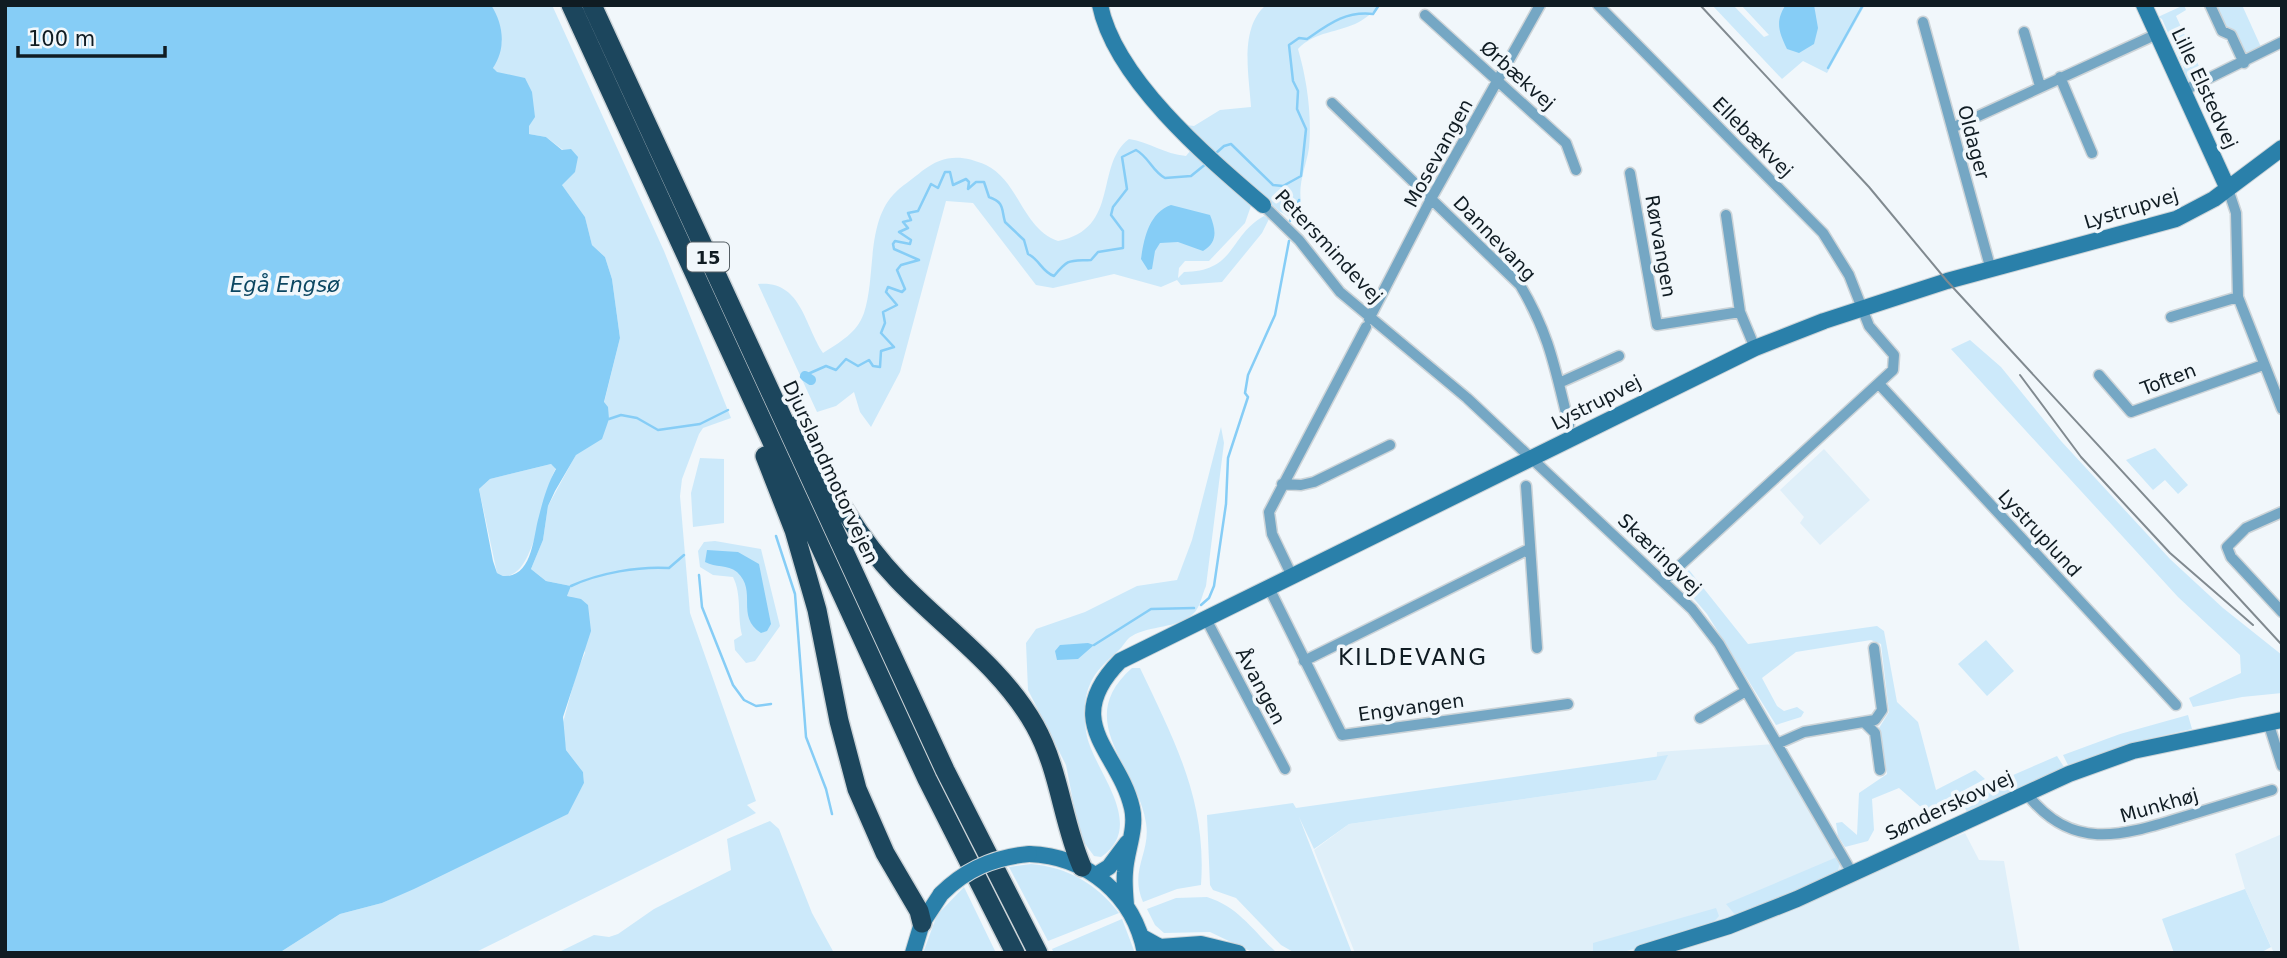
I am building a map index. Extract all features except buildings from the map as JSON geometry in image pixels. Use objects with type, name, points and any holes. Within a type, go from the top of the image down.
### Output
[{"type":"highway","name":"15","points":[[571,5],[927,779],[1015,953]]},
{"type":"highway","points":[[593,5],[838,502],[876,555],[996,673],[1029,717],[1056,774],[1069,833],[1089,871]]},
{"type":"highway","name":"Djurslandmotorvejen","points":[[593,5],[928,733],[1038,953]]},
{"type":"highway","points":[[676,234],[794,530],[817,610],[839,721],[857,789],[885,853],[919,911],[922,923]]},
{"type":"street","name":"Petersmindevej","points":[[1100,5],[1109,35],[1130,71],[1199,146],[1300,240],[1368,323],[1467,398],[1532,458]]},
{"type":"street","name":"Mosevangen","points":[[1292,576],[1269,525],[1269,512],[1432,197],[1540,5]]},
{"type":"street","name":"Ellebækvej","points":[[1598,5],[1824,233],[1849,275],[1861,309]]},
{"type":"street","name":"Lille Elstedvej","points":[[2144,5],[2228,189]]},
{"type":"street","points":[[2210,5],[2222,31],[2231,35],[2244,63]]},
{"type":"street","name":"Ørbækvej","points":[[1425,15],[1566,142],[1576,170]]},
{"type":"street","name":"Oldager","points":[[1923,22],[1991,270]]},
{"type":"street","points":[[2024,32],[2040,86]]},
{"type":"street","points":[[1952,128],[2157,34]]},
{"type":"street","points":[[2183,91],[2282,42]]},
{"type":"street","points":[[2060,77],[2092,153]]},
{"type":"street","name":"Dannevang","points":[[1332,103],[1520,285],[1537,312],[1550,343],[1569,425]]},
{"type":"street","name":"Lystrupvej","points":[[1126,905],[1125,872],[1131,838],[1132,809],[1095,730],[1097,697],[1103,682],[1120,661],[1755,348],[1861,309],[2176,219],[2228,189],[2282,148]]},
{"type":"street","name":"Rørvangen","points":[[1630,173],[1657,325],[1740,312]]},
{"type":"street","points":[[2228,189],[2236,213],[2238,297],[2282,409]]},
{"type":"street","points":[[1726,215],[1740,312],[1755,348]]},
{"type":"street","points":[[2171,317],[2238,297]]},
{"type":"street","points":[[1664,580],[1893,370],[1895,355],[1869,326],[1861,309]]},
{"type":"street","points":[[1559,383],[1619,356]]},
{"type":"street","name":"Toften","points":[[2099,375],[2131,412],[2263,365]]},
{"type":"street","name":"Lystruplund","points":[[1878,384],[2176,705]]},
{"type":"street","points":[[1282,484],[1314,482],[1390,445]]},
{"type":"street","name":"Skæringvej","points":[[1532,458],[1664,580],[1692,608],[1719,643],[1852,873]]},
{"type":"street","points":[[1526,486],[1536,648]]},
{"type":"street","points":[[2282,512],[2246,528],[2227,547],[2231,557],[2282,612]]},
{"type":"street","points":[[1304,661],[1529,549]]},
{"type":"street","name":"Engvangen","points":[[1269,588],[1342,735],[1568,704]]},
{"type":"street","name":"Åvangen","points":[[1206,619],[1285,769]]},
{"type":"street","points":[[1777,744],[1804,732],[1875,720],[1882,710],[1874,648]]},
{"type":"street","points":[[1700,718],[1746,691]]},
{"type":"street","points":[[2275,721],[2282,765]]},
{"type":"street","name":"Sønderskovvej","points":[[1642,953],[1729,926],[2026,793],[2133,751],[2275,721]]},
{"type":"street","points":[[1864,722],[1875,733],[1880,770]]},
{"type":"street","name":"Munkhøj","points":[[2026,793],[2041,812],[2060,824],[2102,836],[2131,833],[2272,790]]},
{"type":"street","points":[[1089,871],[1118,857],[1131,838]]},
{"type":"street","points":[[913,953],[922,923],[941,894],[975,868],[1001,858],[1029,854],[1057,857],[1089,871],[1126,905],[1144,945],[1160,947],[1201,944],[1238,953]]},
{"type":"shaded area","points":[[491,5],[552,5],[664,251],[731,418],[703,428],[699,434],[682,479],[680,496],[690,613],[756,801],[747,805],[756,813],[474,953],[279,953],[340,914],[382,903],[567,814],[584,783],[583,772],[566,750],[562,726],[577,671],[585,653],[572,597],[567,596],[571,586],[546,581],[531,569],[543,540],[548,506],[604,403],[620,338],[612,279],[605,257],[592,245],[585,217],[562,185],[563,150],[546,137],[529,134],[529,126],[493,68],[502,42]]},
{"type":"shaded area","points":[[1266,5],[1382,5],[1359,22],[1319,35],[1298,49],[1308,98],[1310,136],[1301,181],[1301,202],[1290,217],[1279,211],[1186,125],[1194,126],[1220,110],[1251,107],[1249,39],[1252,26]]},
{"type":"shaded area","points":[[1712,5],[1733,5],[1764,37],[1769,35],[1741,5],[1865,5],[1827,73],[1803,61],[1782,79]]},
{"type":"shaded area","points":[[2184,5],[2186,10],[2176,16],[2203,75],[2187,82],[2162,19],[2158,17]]},
{"type":"shaded area","points":[[2214,5],[2242,5],[2261,47],[2245,55],[2233,29],[2223,24]]},
{"type":"shaded area","points":[[1129,139],[1186,156],[1194,146],[1252,203],[1245,223],[1209,261],[1185,261],[1179,268],[1178,278],[1184,272],[1214,266],[1252,224],[1264,216],[1269,219],[1262,233],[1222,282],[1181,285],[1177,280],[1161,287],[1114,274],[1053,288],[1036,285],[973,203],[946,201],[900,372],[871,427],[860,412],[854,392],[836,406],[817,412],[758,284],[784,289],[792,296],[800,306],[823,353],[847,336],[861,320],[868,299],[875,236],[884,207],[893,195],[922,171],[937,162],[953,158],[968,159],[986,165],[1006,182],[1036,226],[1058,241],[1078,234],[1091,224],[1099,210],[1118,150]]},
{"type":"shaded area","points":[[1970,340],[2001,367],[2061,441],[2170,559],[2223,608],[2282,655],[2282,693],[2242,697],[2193,707],[2189,698],[2241,673],[2240,655],[2178,597],[1951,349]]},
{"type":"shaded area","points":[[1221,427],[1224,443],[1206,586],[1197,608],[1187,619],[1130,637],[1096,674],[1089,687],[1085,704],[1088,741],[1110,788],[1120,818],[1119,832],[1113,845],[1101,857],[1094,856],[1080,837],[1066,765],[1028,690],[1026,643],[1036,629],[1085,612],[1137,586],[1177,580],[1192,540]]},
{"type":"shaded area","points":[[2155,448],[2188,485],[2178,494],[2165,480],[2153,490],[2126,460]]},
{"type":"shaded area","points":[[1824,449],[1870,500],[1820,545],[1800,523],[1804,517],[1780,490]]},
{"type":"shaded area","points":[[700,458],[724,459],[724,523],[693,527],[691,493]]},
{"type":"shaded area","points":[[551,464],[556,468],[530,550],[523,564],[514,573],[503,576],[497,573],[479,489],[490,479]]},
{"type":"shaded area","points":[[715,541],[761,549],[780,626],[755,661],[746,663],[735,650],[734,640],[742,635],[738,591],[733,577],[713,575],[700,567],[698,551],[704,542]]},
{"type":"shaded area","points":[[1689,570],[1748,644],[1877,626],[1884,631],[1897,702],[1918,722],[1936,790],[1975,770],[1985,779],[1929,809],[1923,809],[1899,788],[1872,799],[1874,830],[1868,841],[1845,847],[1838,836],[1836,823],[1842,822],[1857,835],[1859,793],[1887,774],[1879,728],[1889,712],[1881,644],[1871,640],[1796,652],[1762,678],[1777,706],[1784,711],[1797,707],[1804,712],[1801,717],[1776,725],[1707,614],[1679,581]]},
{"type":"shaded area","points":[[1986,640],[2014,671],[1987,696],[1958,664]]},
{"type":"shaded area","points":[[1132,668],[1140,668],[1186,773],[1194,799],[1202,855],[1201,885],[1177,889],[1143,902],[1138,880],[1146,844],[1146,823],[1132,782],[1113,744],[1108,725],[1108,706],[1115,687]]},
{"type":"shaded area","points":[[2188,715],[2192,729],[2140,741],[2068,765],[2063,755],[2120,734]]},
{"type":"shaded area","points":[[1775,744],[1852,878],[1965,833],[1979,860],[2004,861],[2020,953],[1355,953],[1314,850],[1349,824],[1656,780],[1657,752]]},
{"type":"shaded area","points":[[1668,755],[1656,780],[1349,824],[1314,849],[1299,817],[1352,953],[1295,953],[1281,945],[1236,898],[1213,890],[1210,885],[1207,815],[1293,803],[1296,808]]},
{"type":"shaded area","points":[[2057,756],[2064,767],[1967,812],[1960,798]]},
{"type":"shaded area","points":[[770,821],[779,829],[812,913],[834,953],[557,953],[594,935],[609,937],[618,934],[654,909],[731,870],[727,839]]},
{"type":"shaded area","points":[[2282,834],[2282,953],[2274,953],[2245,889],[2235,854]]},
{"type":"shaded area","points":[[1837,857],[1840,863],[1837,873],[1737,917],[1726,904]]},
{"type":"shaded area","points":[[1031,864],[1057,869],[1080,879],[1101,894],[1119,913],[1048,941],[1009,867]]},
{"type":"shaded area","points":[[964,887],[996,953],[923,953],[937,915]]},
{"type":"shaded area","points":[[2245,889],[2271,947],[2260,953],[2174,953],[2162,919]]},
{"type":"shaded area","points":[[1207,897],[1237,913],[1277,953],[1254,953],[1210,932],[1164,933],[1155,925],[1147,909],[1176,898]]},
{"type":"shaded area","points":[[1716,908],[1719,916],[1711,925],[1620,953],[1593,953],[1593,943]]},
{"type":"shaded area","points":[[1122,919],[1135,953],[1054,953],[1052,949]]},
{"type":"water","name":"Egå Engsø","points":[[5,5],[491,5],[499,21],[502,37],[500,53],[493,68],[497,72],[525,78],[532,92],[535,117],[529,126],[529,134],[546,137],[562,150],[571,149],[578,157],[575,172],[562,185],[585,217],[592,245],[605,257],[612,279],[620,338],[604,402],[608,407],[609,419],[602,439],[576,455],[555,491],[548,506],[543,540],[531,569],[546,581],[571,586],[567,596],[581,599],[588,605],[591,631],[563,717],[566,750],[583,772],[584,783],[568,814],[414,889],[382,903],[340,914],[279,953],[5,953]],"holes":[[[551,464],[556,469],[544,498],[526,563],[513,575],[503,576],[497,573],[479,489],[490,479]]]},
{"type":"water","points":[[1814,5],[1818,28],[1814,44],[1799,53],[1787,49],[1779,27],[1785,6]]},
{"type":"water","points":[[1171,205],[1210,215],[1214,226],[1213,240],[1203,251],[1178,242],[1160,243],[1155,251],[1152,269],[1148,270],[1141,259],[1146,235],[1157,214]]},
{"type":"water","points":[[707,550],[738,552],[759,564],[771,624],[767,631],[761,633],[749,619],[743,579],[733,570],[705,562]]},
{"type":"water","points":[[1060,645],[1094,645],[1078,659],[1057,660],[1055,651]]},
{"type":"waterway","points":[[1215,154],[1231,144],[1273,185],[1283,186],[1301,176],[1306,129],[1297,109],[1298,91],[1293,81],[1289,45],[1299,38],[1307,39],[1346,17],[1373,14],[1379,5]]},
{"type":"waterway","points":[[1828,68],[1863,5]]},
{"type":"waterway","points":[[801,377],[826,366],[836,370],[846,359],[858,366],[869,360],[873,366],[880,367],[881,351],[894,347],[881,333],[885,323],[883,312],[897,305],[886,292],[888,287],[902,292],[905,289],[897,270],[901,265],[919,260],[894,249],[893,244],[895,241],[910,244],[911,240],[899,232],[908,228],[903,222],[911,220],[908,213],[918,211],[931,184],[938,188],[945,172],[950,172],[953,185],[966,179],[969,182],[968,189],[976,182],[984,182],[989,197],[1002,206],[1005,222],[1024,240],[1028,254],[1054,276],[1070,262],[1091,260],[1098,252],[1123,248],[1123,231],[1111,215],[1113,207],[1127,189],[1122,157],[1136,150],[1165,178],[1191,176],[1207,163]]},
{"type":"waterway","points":[[1290,221],[1299,200]]},
{"type":"waterway","points":[[1201,605],[1209,598],[1214,586],[1226,504],[1228,458],[1248,397],[1245,393],[1248,375],[1275,315],[1289,241]]},
{"type":"waterway","points":[[805,376],[811,380]]},
{"type":"waterway","points":[[609,419],[621,415],[637,418],[658,430],[700,424],[728,410]]},
{"type":"waterway","points":[[776,536],[795,594],[806,737],[826,789],[832,814]]},
{"type":"waterway","points":[[571,586],[619,571],[669,568],[684,555]]},
{"type":"waterway","points":[[699,575],[702,607],[733,685],[744,700],[756,706],[771,704]]},
{"type":"waterway","points":[[1094,645],[1151,609],[1194,608]]},
{"type":"tram line","points":[[1700,5],[1869,187],[1947,281],[2282,645]]},
{"type":"tram line","points":[[2020,375],[2081,457],[2170,553],[2253,625]]},
{"type":"district","name":"KILDEVANG","points":[[1413,657]]}]
